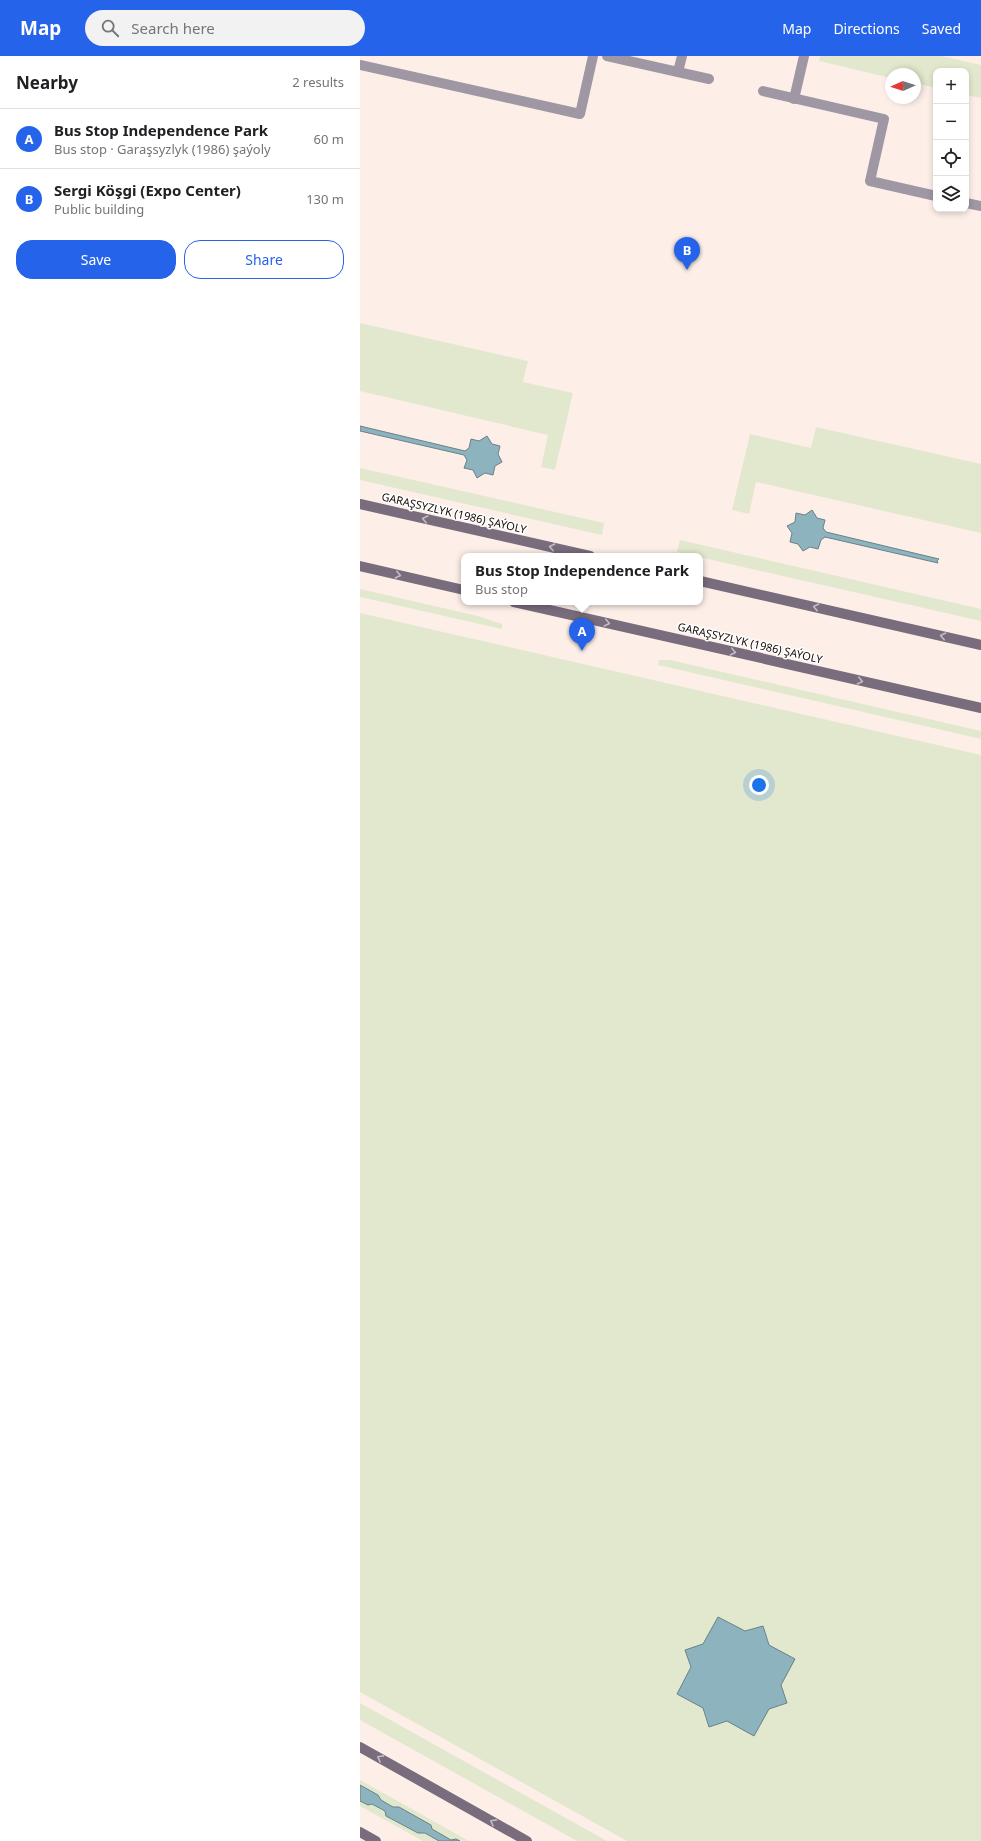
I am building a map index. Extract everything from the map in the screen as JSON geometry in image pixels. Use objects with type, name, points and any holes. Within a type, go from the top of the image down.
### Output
[{"type":"main road","name":"GARAŞSYZLYK (1986) ŞAÝOLY","points":[[360,504],[577,553]]},
{"type":"main road","points":[[360,566],[461,589]]},
{"type":"main road","points":[[703,582],[981,645]]},
{"type":"main road","name":"GARAŞSYZLYK (1986) ŞAÝOLY","points":[[527,605],[981,708]]},
{"type":"main road","points":[[360,1747],[527,1841]]},
{"type":"main road","points":[[360,1832],[376,1841]]},
{"type":"lane","points":[[360,64],[580,114],[593,56]]},
{"type":"lane","points":[[607,56],[710,79]]},
{"type":"lane","points":[[678,72],[682,56]]},
{"type":"lane","points":[[794,99],[804,56]]},
{"type":"lane","points":[[763,92],[884,119],[870,181],[933,195]]},
{"type":"lane","points":[[969,203],[981,206]]},
{"type":"green space","points":[[820,56],[941,56],[981,65],[981,98],[969,96],[969,68],[933,68],[933,87],[921,84],[921,68],[885,68],[885,77],[819,61]]},
{"type":"green space","points":[[360,323],[528,361],[523,382],[573,393],[555,470],[541,467],[548,435],[360,391]]},
{"type":"green space","points":[[816,427],[981,464],[981,533],[756,482],[749,514],[732,510],[750,434],[811,448]]},
{"type":"green space","points":[[360,468],[604,523],[602,535],[360,480]]},
{"type":"green space","points":[[680,540],[981,609],[981,621],[703,558],[703,553],[677,552]]},
{"type":"green space","points":[[360,589],[478,616],[502,624],[502,629],[360,597]]},
{"type":"green space","points":[[360,613],[981,755],[981,1841],[627,1841],[360,1692]]},
{"type":"green space","points":[[659,660],[670,660],[981,731],[981,739],[658,665]]},
{"type":"green space","points":[[360,1703],[607,1841],[577,1841],[360,1720]]},
{"type":"green space","points":[[360,1780],[469,1841],[452,1840],[432,1829],[431,1825],[399,1807],[393,1807],[381,1800],[378,1795],[360,1785]]},
{"type":"green space","points":[[360,1801],[368,1805],[372,1804],[385,1811],[386,1816],[418,1833],[425,1833],[439,1841],[423,1841],[360,1806]]},
{"type":"water","points":[[360,426],[465,451],[469,448],[471,439],[479,441],[487,436],[492,444],[500,446],[498,454],[502,462],[495,466],[493,475],[485,473],[477,478],[473,470],[464,468],[467,460],[464,455],[360,431]]},
{"type":"water","points":[[812,510],[817,518],[825,520],[823,528],[826,532],[939,559],[937,561],[938,563],[825,537],[821,540],[818,549],[810,547],[803,551],[798,544],[790,542],[792,533],[787,526],[795,522],[796,513],[805,515]]},
{"type":"water","points":[[718,1617],[745,1631],[763,1626],[769,1645],[795,1659],[781,1685],[787,1703],[769,1709],[754,1736],[727,1721],[709,1727],[703,1708],[677,1694],[691,1667],[685,1650],[703,1644]]},
{"type":"water","points":[[360,1785],[378,1795],[381,1800],[393,1807],[399,1807],[431,1825],[432,1829],[451,1840],[456,1839],[460,1841],[439,1841],[425,1833],[418,1833],[386,1816],[385,1811],[372,1804],[368,1805],[360,1801]]},
{"type":"place","name":"Sergi Köşgi (Expo Center)","points":[[687,270]]},
{"type":"place","name":"Bus Stop Independence Park","points":[[582,651]]}]
